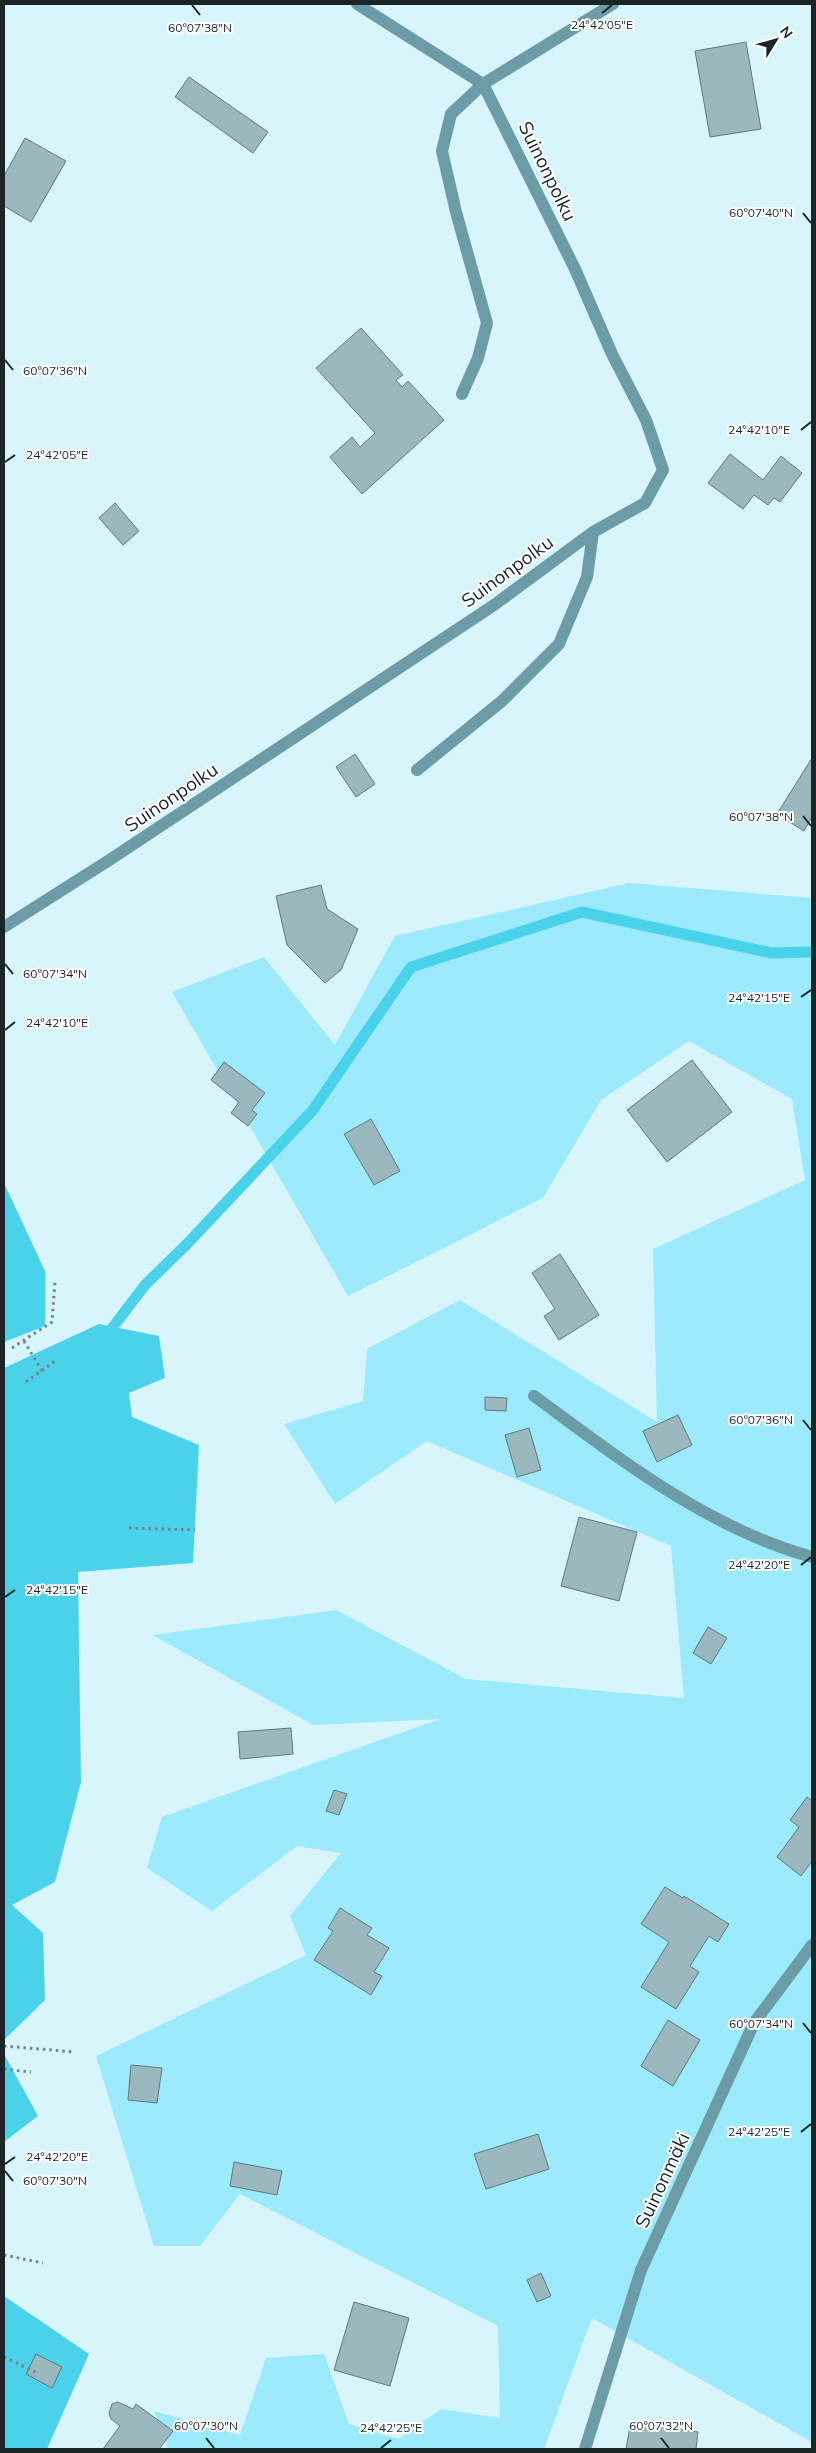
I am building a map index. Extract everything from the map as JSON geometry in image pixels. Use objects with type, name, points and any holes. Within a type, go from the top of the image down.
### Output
[{"type":"street","points":[[357,4],[483,84]]},
{"type":"street","points":[[462,394],[478,358],[488,323],[456,212],[442,151],[451,114],[483,84],[613,4]]},
{"type":"street","name":"Suinonpolku","points":[[4,927],[111,859],[494,605],[593,532],[645,503],[663,470],[646,420],[612,354],[571,260],[483,84]]},
{"type":"street","points":[[417,770],[502,700],[559,644],[587,577],[593,532]]},
{"type":"street","points":[[534,1396],[638,1472],[728,1525],[812,1557]]},
{"type":"street","name":"Suinonmäki","points":[[585,2449],[641,2270],[754,2023],[812,1944]]},
{"type":"path","points":[[12,1348],[52,1322],[55,1281]]},
{"type":"path","points":[[24,1340],[42,1371]]},
{"type":"path","points":[[26,1382],[56,1361]]},
{"type":"path","points":[[129,1528],[195,1530]]},
{"type":"path","points":[[4,2046],[75,2052]]},
{"type":"path","points":[[4,2069],[30,2072]]},
{"type":"path","points":[[4,2255],[43,2263]]},
{"type":"path","points":[[4,2357],[37,2373]]},
{"type":"shaded area","points":[[629,883],[812,898],[812,2442],[592,2318],[544,2449],[168,2449],[154,2411],[240,2435],[266,2358],[324,2354],[349,2424],[398,2439],[441,2409],[500,2418],[498,2326],[240,2194],[200,2246],[154,2246],[96,2056],[306,1955],[290,1916],[341,1853],[297,1846],[212,1911],[147,1868],[162,1817],[440,1719],[313,1725],[153,1635],[336,1610],[466,1679],[684,1698],[671,1546],[427,1441],[335,1504],[284,1424],[363,1401],[367,1349],[460,1300],[657,1422],[653,1249],[805,1180],[792,1099],[689,1041],[601,1100],[543,1198],[348,1296],[172,992],[264,957],[335,1045],[395,936]]},
{"type":"shaded area","points":[[4,1183],[45,1271],[45,1326],[4,1342]]},
{"type":"shaded area","points":[[99,1324],[159,1336],[165,1378],[129,1393],[132,1417],[199,1445],[193,1563],[78,1572],[81,1782],[55,1882],[12,1905],[43,1933],[45,2000],[4,2040],[4,1368]]},
{"type":"shaded area","points":[[4,2054],[38,2116],[4,2142]]},
{"type":"shaded area","points":[[4,2296],[89,2354],[47,2449],[4,2449]]},
{"type":"building","points":[[746,42],[761,129],[710,137],[695,51]]},
{"type":"building","points":[[189,77],[268,132],[253,153],[175,97]]},
{"type":"building","points":[[25,138],[66,161],[31,222],[4,206],[4,176]]},
{"type":"building","points":[[361,328],[403,375],[396,380],[402,387],[408,381],[444,420],[362,494],[330,457],[352,437],[360,447],[375,433],[316,368]]},
{"type":"building","points":[[730,454],[763,480],[781,456],[802,473],[780,502],[774,498],[768,505],[754,495],[743,509],[708,483]]},
{"type":"building","points":[[115,503],[139,531],[123,545],[99,518]]},
{"type":"building","points":[[355,754],[375,784],[356,797],[336,767]]},
{"type":"building","points":[[812,758],[812,817],[804,831],[777,814]]},
{"type":"building","points":[[321,885],[327,909],[358,929],[341,970],[325,983],[287,945],[276,896]]},
{"type":"building","points":[[692,1060],[732,1112],[667,1162],[627,1110]]},
{"type":"building","points":[[224,1062],[265,1093],[252,1110],[257,1114],[248,1126],[231,1113],[239,1102],[211,1080]]},
{"type":"building","points":[[371,1119],[400,1171],[374,1185],[344,1134]]},
{"type":"building","points":[[560,1254],[599,1315],[559,1340],[544,1316],[555,1309],[532,1273]]},
{"type":"building","points":[[485,1397],[507,1398],[506,1411],[485,1410]]},
{"type":"building","points":[[678,1415],[692,1445],[657,1462],[643,1431]]},
{"type":"building","points":[[529,1428],[541,1470],[517,1477],[505,1435]]},
{"type":"building","points":[[579,1517],[637,1532],[619,1601],[561,1586]]},
{"type":"building","points":[[708,1627],[727,1638],[711,1664],[693,1653]]},
{"type":"building","points":[[291,1728],[293,1754],[240,1759],[238,1732]]},
{"type":"building","points":[[334,1790],[347,1794],[339,1815],[326,1811]]},
{"type":"building","points":[[807,1797],[812,1801],[812,1861],[801,1876],[777,1857],[799,1827],[790,1820]]},
{"type":"building","points":[[665,1887],[683,1898],[684,1896],[729,1924],[718,1942],[709,1936],[690,1966],[699,1972],[676,2009],[641,1987],[669,1942],[641,1924]]},
{"type":"building","points":[[340,1908],[372,1928],[367,1935],[389,1948],[374,1972],[382,1976],[371,1995],[314,1960],[333,1931],[328,1928]]},
{"type":"building","points":[[668,2020],[700,2040],[673,2086],[641,2066]]},
{"type":"building","points":[[131,2065],[162,2068],[157,2103],[128,2100]]},
{"type":"building","points":[[538,2134],[549,2169],[486,2189],[474,2154]]},
{"type":"building","points":[[234,2162],[282,2171],[277,2195],[230,2186]]},
{"type":"building","points":[[541,2273],[551,2296],[537,2302],[527,2280]]},
{"type":"building","points":[[354,2302],[409,2318],[390,2386],[334,2370]]},
{"type":"building","points":[[36,2354],[62,2367],[52,2388],[26,2374]]},
{"type":"building","points":[[118,2402],[133,2409],[136,2404],[173,2431],[159,2449],[103,2449],[120,2426],[111,2419],[109,2413],[112,2404]]},
{"type":"building","points":[[631,2421],[698,2432],[696,2449],[626,2449]]},
{"type":"waterway","points":[[113,1327],[145,1285],[187,1244],[313,1110],[411,967],[582,912],[772,953],[812,952]]}]
